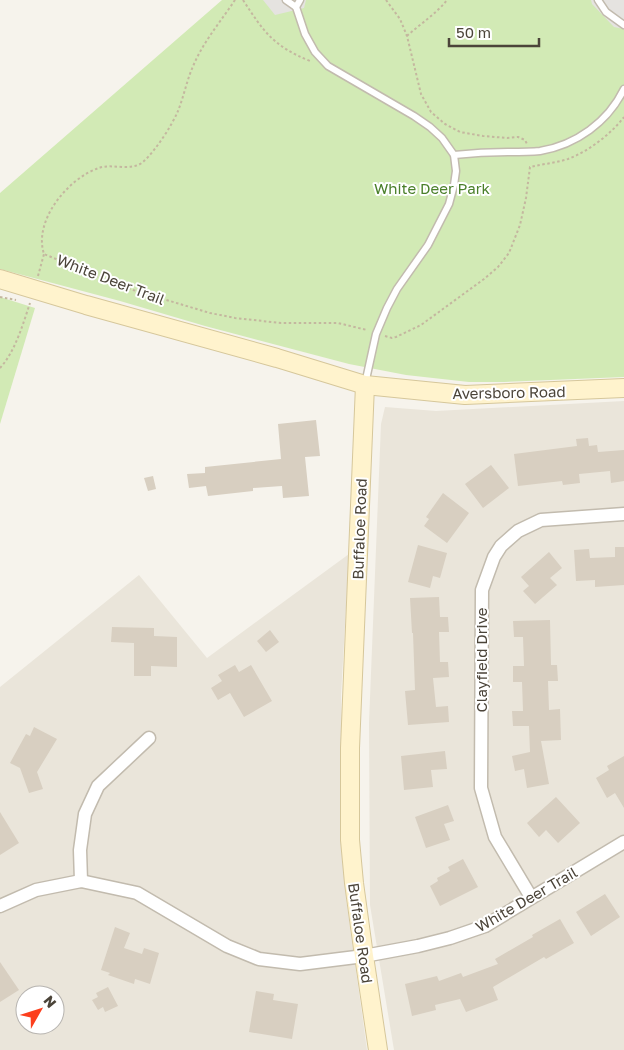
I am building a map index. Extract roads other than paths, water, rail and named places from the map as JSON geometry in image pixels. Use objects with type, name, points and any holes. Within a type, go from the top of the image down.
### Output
[{"type":"street","points":[[0,279],[86,306],[268,355],[365,385]]},
{"type":"street","name":"Aversboro Road","points":[[365,385],[465,395],[624,388]]},
{"type":"street","name":"Buffaloe Road","points":[[365,385],[350,748],[350,840],[354,883],[378,1050]]},
{"type":"street","name":"Clayfield Drive","points":[[531,897],[496,837],[481,788],[482,590],[494,557],[501,546],[518,531],[541,520],[624,514]]},
{"type":"street","points":[[0,906],[36,890],[80,881],[80,850],[85,814],[98,786],[149,738]]},
{"type":"street","name":"White Deer Trail","points":[[80,881],[137,893],[227,946],[259,959],[300,964],[364,956],[450,938],[484,926],[624,842]]},
{"type":"lane","points":[[286,0],[296,7],[305,34],[315,52],[328,66],[430,127],[442,138],[454,155],[456,172],[449,204],[428,245],[397,289],[387,308],[376,334],[365,385]]},
{"type":"lane","points":[[296,7],[300,0]]},
{"type":"lane","points":[[598,0],[606,12],[624,25]]},
{"type":"lane","points":[[454,155],[476,152],[539,151],[558,146],[575,139],[600,122],[610,112],[624,89]]},
{"type":"park label","name":"White Deer Park","points":[[432,188]]}]
